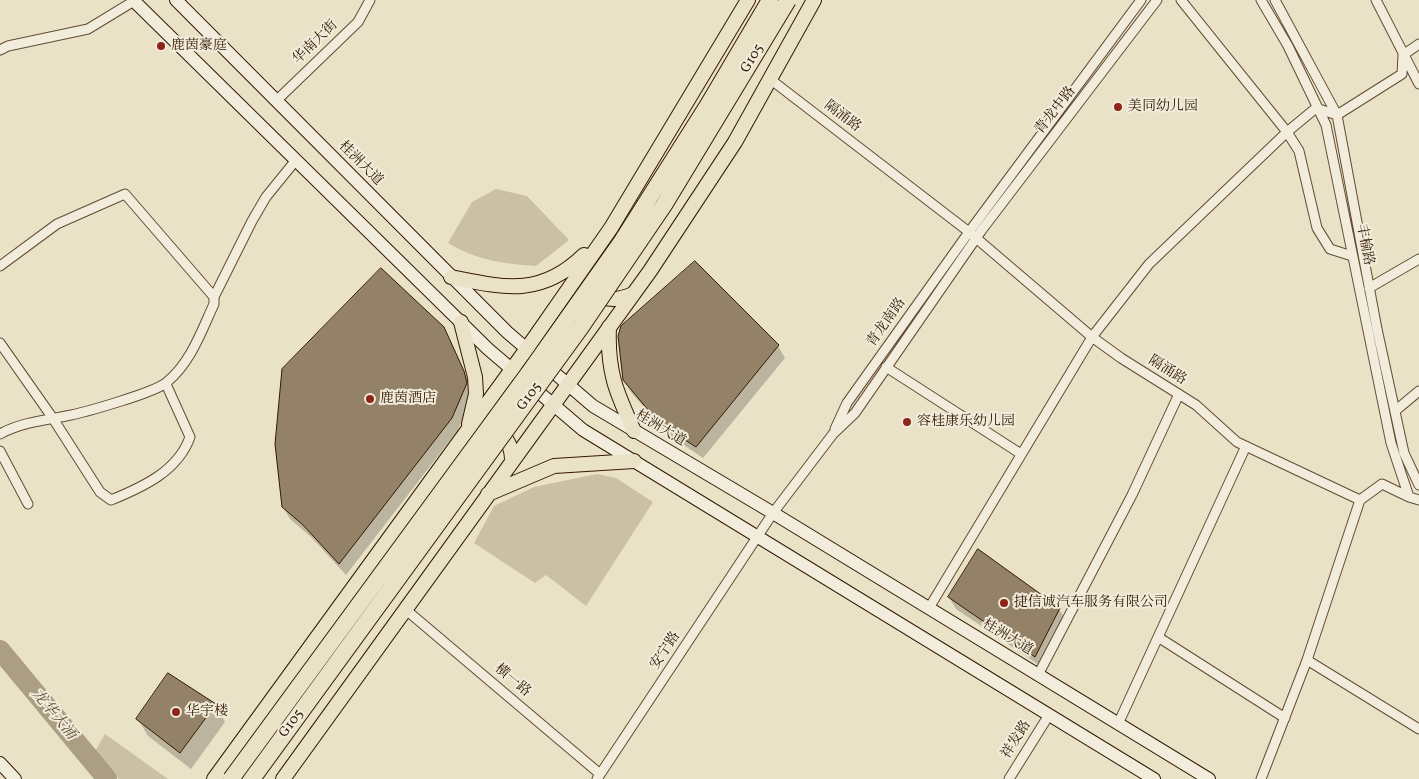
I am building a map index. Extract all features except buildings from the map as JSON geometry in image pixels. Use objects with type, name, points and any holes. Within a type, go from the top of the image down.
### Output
[{"type":"highway","name":"G105","points":[[231,779],[531,370],[616,249],[708,105],[770,0]]},
{"type":"highway","name":"G105","points":[[252,779],[581,327],[669,196],[788,0]]},
{"type":"main road","points":[[133,0],[488,349],[583,430],[1154,779]]},
{"type":"main road","name":"桂洲大道","points":[[176,0],[451,277],[526,350],[593,406],[773,513],[1209,779]]},
{"type":"main road","points":[[214,779],[526,350],[611,228],[748,0]]},
{"type":"main road","points":[[283,779],[633,294],[735,142],[814,0]]},
{"type":"main road","points":[[451,277],[511,287],[545,283],[568,271],[611,228]]},
{"type":"main road","points":[[584,266],[587,280],[602,298],[613,300],[633,294]]},
{"type":"main road","points":[[461,322],[475,377],[476,394],[466,432]]},
{"type":"main road","points":[[609,327],[608,352],[610,374],[634,431]]},
{"type":"main road","points":[[466,432],[477,430],[499,432],[510,445],[512,460]]},
{"type":"main road","points":[[488,494],[554,466],[634,461]]},
{"type":"main road","points":[[0,763],[15,779]]},
{"type":"street","points":[[0,50],[8,46],[88,28],[133,0]]},
{"type":"street","name":"华南大街","points":[[276,101],[358,22],[370,0]]},
{"type":"street","name":"青龙中路","points":[[968,232],[1141,0]]},
{"type":"street","name":"青龙中路","points":[[976,239],[1157,0]]},
{"type":"street","points":[[1182,0],[1287,132],[1299,151],[1317,228],[1330,249],[1352,256]]},
{"type":"street","name":"丰榆路","points":[[1261,0],[1288,46],[1316,108],[1326,125],[1391,443],[1409,496]]},
{"type":"street","name":"丰榆路","points":[[1275,0],[1337,115],[1404,453],[1419,485]]},
{"type":"street","points":[[1376,0],[1419,84]]},
{"type":"street","points":[[929,608],[1092,337],[1149,264],[1287,132],[1316,108],[1337,115],[1402,74],[1403,56],[1419,44]]},
{"type":"street","name":"隔涌路","points":[[770,79],[968,232],[1092,337],[1196,406],[1236,442],[1360,500]]},
{"type":"street","points":[[0,434],[52,417],[66,416],[129,398],[166,384],[191,355],[214,304],[214,296],[252,221],[266,197],[296,160]]},
{"type":"street","points":[[0,266],[56,224],[125,194],[214,296]]},
{"type":"street","name":"青龙南路","points":[[833,434],[847,403],[968,232]]},
{"type":"street","name":"青龙南路","points":[[758,538],[773,513],[833,434],[855,413],[976,239]]},
{"type":"street","points":[[1370,288],[1419,259]]},
{"type":"street","points":[[0,343],[52,417],[100,492],[111,500],[158,477],[185,451],[190,437],[166,384]]},
{"type":"street","points":[[886,367],[1021,454]]},
{"type":"street","points":[[1395,411],[1419,391]]},
{"type":"street","points":[[1038,675],[1132,496],[1178,394]]},
{"type":"street","points":[[1118,724],[1246,446]]},
{"type":"street","points":[[0,451],[28,504]]},
{"type":"street","points":[[1262,779],[1307,660],[1360,500],[1382,484],[1419,500]]},
{"type":"street","name":"安宁路","points":[[598,776],[758,538]]},
{"type":"street","name":"横一路","points":[[405,609],[598,776]]},
{"type":"street","points":[[1158,637],[1285,718]]},
{"type":"street","points":[[1307,660],[1419,729]]},
{"type":"street","name":"祥发路","points":[[1009,779],[1049,715]]},
{"type":"shaded area","points":[[496,189],[527,196],[569,240],[536,266],[491,260],[469,253],[448,243],[472,202]]},
{"type":"shaded area","points":[[597,474],[616,478],[653,502],[586,606],[546,575],[535,583],[474,543],[494,506],[534,487]]},
{"type":"shaded area","points":[[105,734],[168,779],[119,779],[93,755]]},
{"type":"waterway","name":"龙华大涌","points":[[0,650],[107,779]]},
{"type":"place","name":"鹿茵豪庭","points":[[161,46]]},
{"type":"place","name":"美同幼儿园","points":[[1118,107]]},
{"type":"place","name":"鹿茵酒店","points":[[370,399]]},
{"type":"place","name":"容桂康乐幼儿园","points":[[907,422]]},
{"type":"place","name":"捷信诚汽车服务有限公司","points":[[1004,603]]},
{"type":"place","name":"华宇楼","points":[[176,712]]}]
